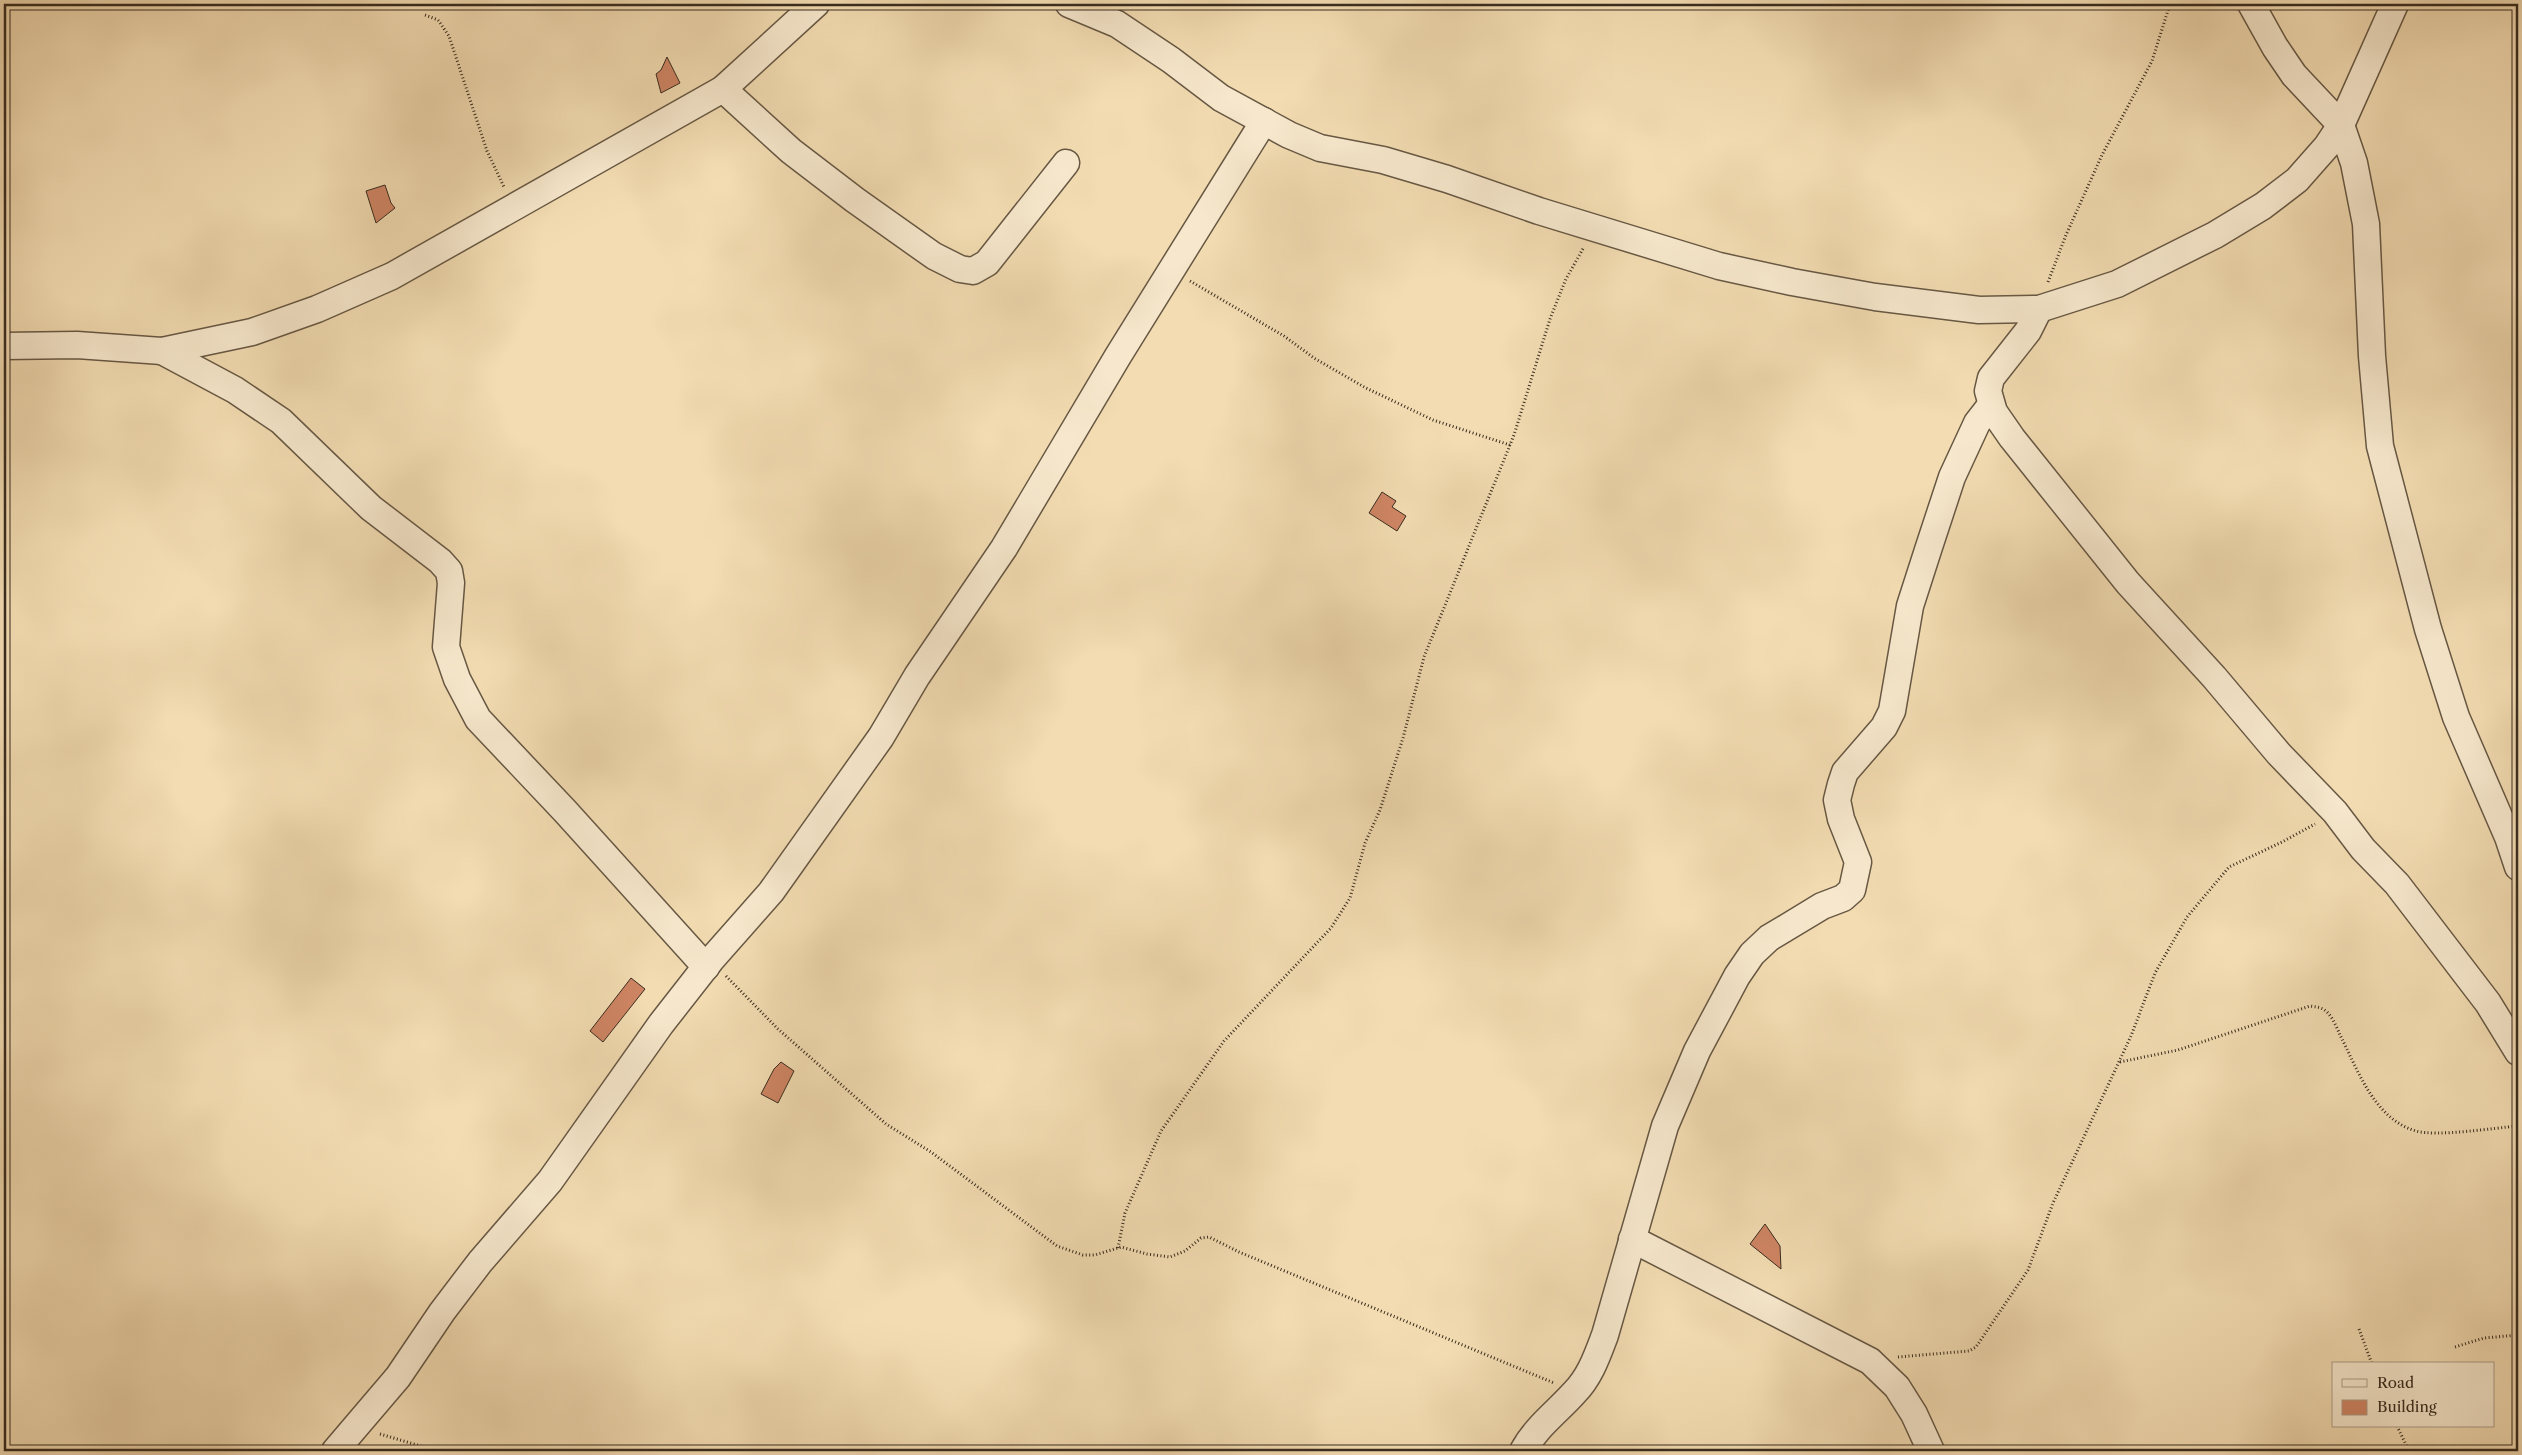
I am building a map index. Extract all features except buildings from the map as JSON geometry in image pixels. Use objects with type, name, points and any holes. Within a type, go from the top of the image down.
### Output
[{"type":"street","points":[[4,346],[93,346],[162,351],[252,332],[317,309],[392,276],[723,89],[816,4]]},
{"type":"street","points":[[1069,4],[1118,24],[1171,60],[1221,98],[1264,122],[1320,148],[1392,163],[1719,266],[1874,297],[1978,310],[2039,309],[2117,284],[2172,258],[2254,211],[2297,180],[2341,125],[2395,4]]},
{"type":"street","points":[[2251,4],[2275,47],[2294,75],[2341,125],[2354,163],[2366,224],[2372,356],[2380,446],[2390,489],[2428,629],[2456,717],[2518,867]]},
{"type":"street","points":[[723,89],[791,151],[855,200],[934,256],[960,269],[973,271],[987,263],[1066,163]]},
{"type":"street","points":[[335,1451],[398,1377],[442,1312],[480,1262],[550,1181],[661,1024],[708,964],[771,892],[881,737],[917,676],[1004,548],[1171,268],[1264,122]]},
{"type":"street","points":[[2039,309],[2028,332],[1991,378],[1988,391],[1991,405],[2012,438],[2128,583],[2214,677],[2279,754],[2335,812],[2363,849],[2397,884],[2488,1003],[2518,1052]]},
{"type":"street","points":[[162,351],[236,390],[281,421],[371,508],[440,561],[449,571],[451,582],[446,647],[457,679],[478,719],[708,964]]},
{"type":"street","points":[[1523,1451],[1546,1420],[1576,1392],[1593,1368],[1605,1336],[1665,1126],[1697,1051],[1736,976],[1752,954],[1769,938],[1822,906],[1843,898],[1852,890],[1858,862],[1841,819],[1837,800],[1841,784],[1845,772],[1884,728],[1892,711],[1910,606],[1928,550],[1952,476],[1977,423],[1991,405]]},
{"type":"street","points":[[1632,1239],[1870,1361],[1897,1387],[1914,1414],[1930,1451]]},
{"type":"path","points":[[2039,309],[2066,235],[2102,155],[2152,61],[2170,4]]},
{"type":"path","points":[[425,15],[438,20],[449,36],[487,151],[513,207]]},
{"type":"path","points":[[1118,1248],[1126,1213],[1161,1131],[1224,1041],[1331,928],[1350,898],[1365,843],[1380,810],[1403,738],[1424,657],[1510,445],[1536,371],[1550,319],[1566,279],[1580,256],[1593,226]]},
{"type":"path","points":[[1171,268],[1199,287],[1284,336],[1314,358],[1366,388],[1433,420],[1510,445]]},
{"type":"path","points":[[1870,1361],[1968,1351],[1976,1347],[2028,1270],[2054,1203],[2120,1062],[2155,973],[2187,917],[2229,868],[2282,842],[2335,812]]},
{"type":"path","points":[[708,964],[886,1124],[931,1152],[1044,1237],[1071,1252],[1095,1255],[1118,1248],[1170,1257],[1179,1255],[1201,1238],[1209,1237],[1239,1252],[1576,1392]]},
{"type":"path","points":[[2120,1062],[2178,1050],[2310,1006],[2321,1007],[2331,1016],[2362,1079],[2379,1106],[2400,1126],[2418,1132],[2434,1133],[2518,1126]]},
{"type":"path","points":[[2359,1329],[2371,1362]]},
{"type":"path","points":[[2455,1347],[2484,1338],[2518,1335]]},
{"type":"path","points":[[355,1427],[437,1451]]},
{"type":"path","points":[[2398,1428],[2409,1451]]}]
